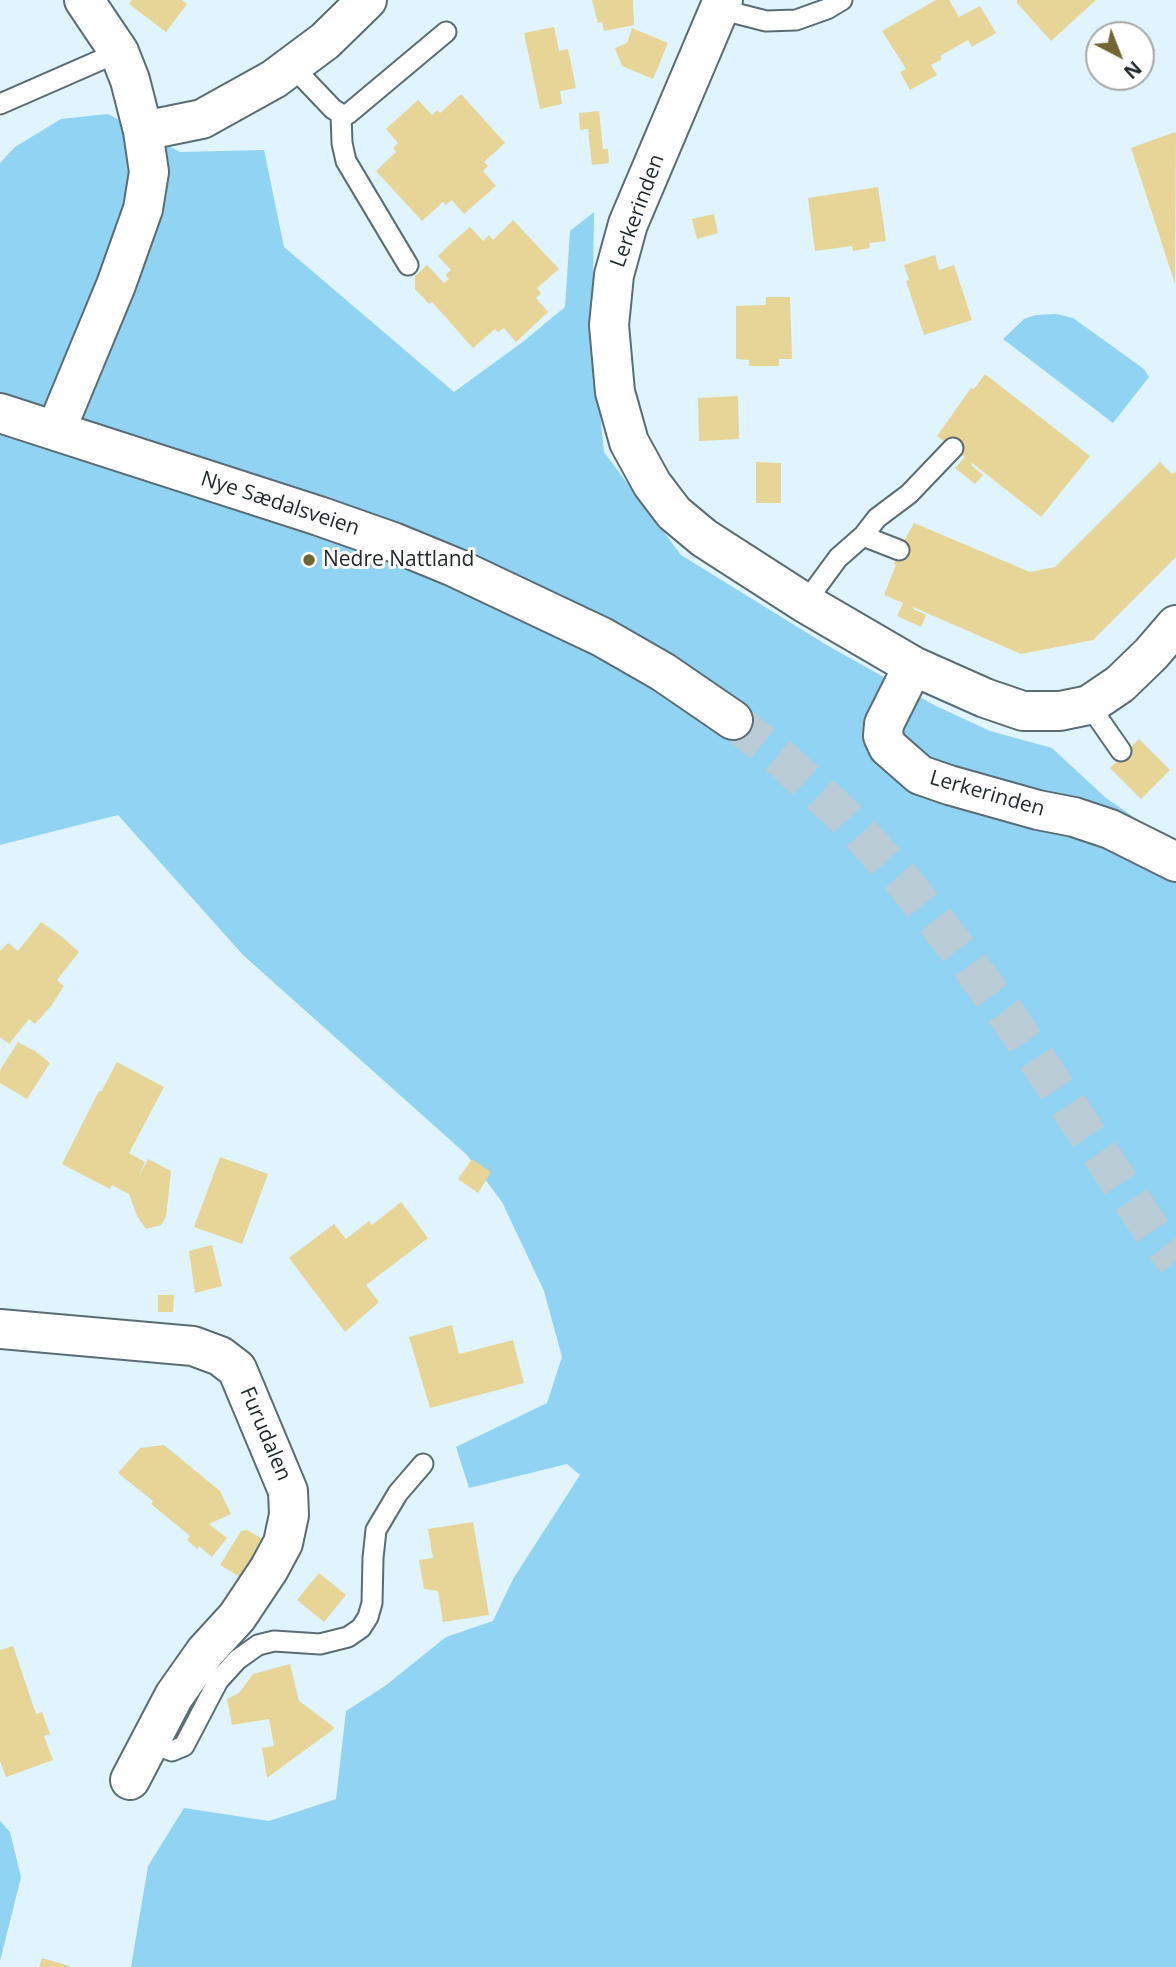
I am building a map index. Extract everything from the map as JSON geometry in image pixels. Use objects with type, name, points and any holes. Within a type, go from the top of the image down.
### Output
[{"type":"street","points":[[56,430],[116,285],[143,209],[149,172],[143,131],[130,80],[118,52],[84,0]]},
{"type":"street","points":[[143,131],[202,119],[274,79],[325,41],[367,0]]},
{"type":"street","name":"Lerkerinden","points":[[721,5],[628,224],[614,275],[609,325],[615,391],[629,442],[652,484],[674,513],[704,538],[805,603],[913,666],[985,698],[1023,710],[1060,711],[1089,705],[1120,684],[1176,625]]},
{"type":"street","name":"Nye Sædalsveien","points":[[0,413],[319,516],[454,567],[602,637],[663,672],[733,720]]},
{"type":"street","name":"Lerkerinden","points":[[913,666],[884,724],[883,736],[888,747],[920,775],[1110,829],[1176,862]]},
{"type":"street","name":"Furudalen","points":[[0,1329],[193,1346],[207,1350],[237,1369],[288,1491],[289,1515],[283,1543],[269,1569],[237,1617],[205,1652],[174,1696],[130,1780]]},
{"type":"lane","points":[[721,5],[766,21],[796,20],[827,9],[842,0]]},
{"type":"lane","points":[[292,66],[332,109],[348,114],[446,32]]},
{"type":"lane","points":[[0,104],[118,52]]},
{"type":"lane","points":[[341,114],[342,143],[346,160],[408,265]]},
{"type":"lane","points":[[805,603],[838,558],[863,536],[877,518],[909,494],[953,448]]},
{"type":"lane","points":[[863,536],[900,551]]},
{"type":"lane","points":[[1089,705],[1121,751]]},
{"type":"lane","points":[[148,1742],[172,1751],[184,1746],[218,1681],[237,1660],[258,1644],[274,1641],[320,1644],[348,1637],[361,1628],[372,1603],[376,1530],[398,1493],[423,1464]]},
{"type":"shaded area","points":[[108,114],[180,152],[264,150],[284,247],[454,392],[565,307],[570,231],[594,212],[592,338],[604,452],[681,555],[830,647],[936,706],[990,731],[1052,748],[1106,798],[1176,846],[1176,1967],[131,1967],[148,1866],[184,1808],[269,1821],[336,1799],[346,1711],[385,1686],[446,1637],[493,1621],[513,1579],[580,1475],[567,1464],[469,1488],[456,1447],[547,1403],[562,1357],[544,1291],[502,1202],[467,1155],[243,955],[118,815],[0,845],[0,163],[15,147],[61,119]]},
{"type":"shaded area","points":[[1056,314],[1073,318],[1144,369],[1149,377],[1113,423],[1003,339],[1024,319]]},
{"type":"shaded area","points":[[0,1821],[10,1832],[21,1877],[0,1961]]},
{"type":"building","points":[[132,0],[182,0],[187,4],[166,32],[129,4]]},
{"type":"building","points":[[592,0],[633,0],[634,25],[604,31],[602,22],[598,23]]},
{"type":"building","points":[[936,0],[949,0],[959,17],[980,6],[996,33],[972,47],[968,40],[940,56],[942,59],[931,65],[937,75],[910,90],[900,72],[906,69],[882,31]]},
{"type":"building","points":[[1017,0],[1096,0],[1051,41]]},
{"type":"building","points":[[554,27],[559,51],[568,49],[576,88],[560,91],[562,104],[540,109],[524,33]]},
{"type":"building","points":[[632,28],[668,43],[653,79],[622,66],[615,48],[627,43]]},
{"type":"building","points":[[461,94],[505,143],[484,162],[488,166],[483,171],[496,186],[464,214],[452,200],[446,205],[443,202],[422,221],[376,171],[396,152],[393,148],[398,143],[386,129],[418,100],[432,115],[437,110],[440,113]]},
{"type":"building","points":[[599,111],[603,149],[608,149],[609,163],[592,165],[588,129],[580,130],[579,113]]},
{"type":"building","points":[[1175,132],[1176,134],[1175,284],[1131,148]]},
{"type":"building","points":[[878,187],[886,241],[869,243],[870,248],[853,251],[852,246],[815,251],[808,198]]},
{"type":"building","points":[[714,214],[718,233],[697,239],[692,219]]},
{"type":"building","points":[[513,220],[559,269],[537,288],[541,293],[536,298],[548,312],[516,342],[504,328],[498,332],[495,329],[473,348],[432,302],[429,304],[415,289],[415,276],[427,265],[444,283],[449,279],[445,275],[451,270],[438,256],[448,246],[470,227],[483,241],[489,235],[493,240]]},
{"type":"building","points":[[935,255],[939,270],[954,265],[972,320],[924,335],[906,281],[909,280],[904,265]]},
{"type":"building","points":[[766,297],[790,297],[792,359],[779,359],[779,366],[749,366],[749,360],[736,359],[736,306],[766,305]]},
{"type":"building","points":[[985,374],[1090,456],[1041,517],[972,463],[983,475],[975,484],[955,468],[965,457],[937,436],[971,388],[974,389]]},
{"type":"building","points":[[738,396],[739,439],[699,441],[698,398]]},
{"type":"building","points":[[756,462],[781,463],[781,503],[756,503]]},
{"type":"building","points":[[1160,462],[1172,474],[1176,472],[1176,557],[1093,640],[1021,654],[913,607],[926,615],[921,627],[897,616],[903,603],[884,595],[899,550],[914,523],[1030,572],[1055,567]]},
{"type":"building","points":[[1139,739],[1170,770],[1141,799],[1110,768]]},
{"type":"building","points":[[41,922],[79,952],[57,980],[64,986],[51,1006],[35,1024],[29,1019],[9,1044],[0,1037],[0,951],[8,943],[18,951]]},
{"type":"building","points":[[18,1042],[50,1063],[27,1099],[0,1083],[0,1070]]},
{"type":"building","points":[[117,1062],[164,1087],[129,1153],[145,1162],[139,1176],[148,1159],[171,1171],[166,1217],[161,1225],[146,1229],[137,1216],[129,1194],[112,1185],[110,1189],[62,1164]]},
{"type":"building","points":[[220,1157],[268,1174],[242,1244],[194,1227]]},
{"type":"building","points":[[472,1159],[491,1172],[478,1193],[458,1179]]},
{"type":"building","points":[[401,1202],[428,1238],[366,1285],[379,1302],[345,1332],[289,1258],[334,1224],[346,1239],[369,1221],[372,1225]]},
{"type":"building","points":[[212,1245],[222,1286],[195,1293],[189,1251]]},
{"type":"building","points":[[158,1295],[174,1295],[173,1312],[158,1312]]},
{"type":"building","points":[[452,1325],[459,1354],[513,1340],[524,1383],[430,1408],[409,1337]]},
{"type":"building","points":[[164,1445],[220,1491],[231,1514],[209,1524],[227,1538],[212,1557],[199,1546],[197,1549],[187,1540],[190,1536],[118,1473],[140,1448]]},
{"type":"building","points":[[473,1522],[489,1615],[443,1622],[438,1591],[424,1589],[419,1560],[433,1558],[428,1529]]},
{"type":"building","points":[[247,1530],[263,1539],[240,1577],[220,1565],[241,1531]]},
{"type":"building","points":[[319,1573],[346,1595],[324,1622],[297,1600]]},
{"type":"building","points":[[13,1646],[36,1714],[42,1712],[50,1734],[44,1736],[53,1760],[6,1777],[0,1761],[0,1650]]},
{"type":"building","points":[[290,1664],[299,1701],[335,1728],[267,1778],[262,1748],[274,1746],[269,1719],[232,1725],[227,1699],[239,1693],[253,1674]]},
{"type":"building","points":[[42,1958],[70,1966],[70,1967],[39,1967]]},
{"type":"tunnel","points":[[733,720],[784,761],[845,817],[899,876],[1010,1019],[1153,1232],[1176,1261]]},
{"type":"place","name":"Nedre Nattland","points":[[309,560]]}]
